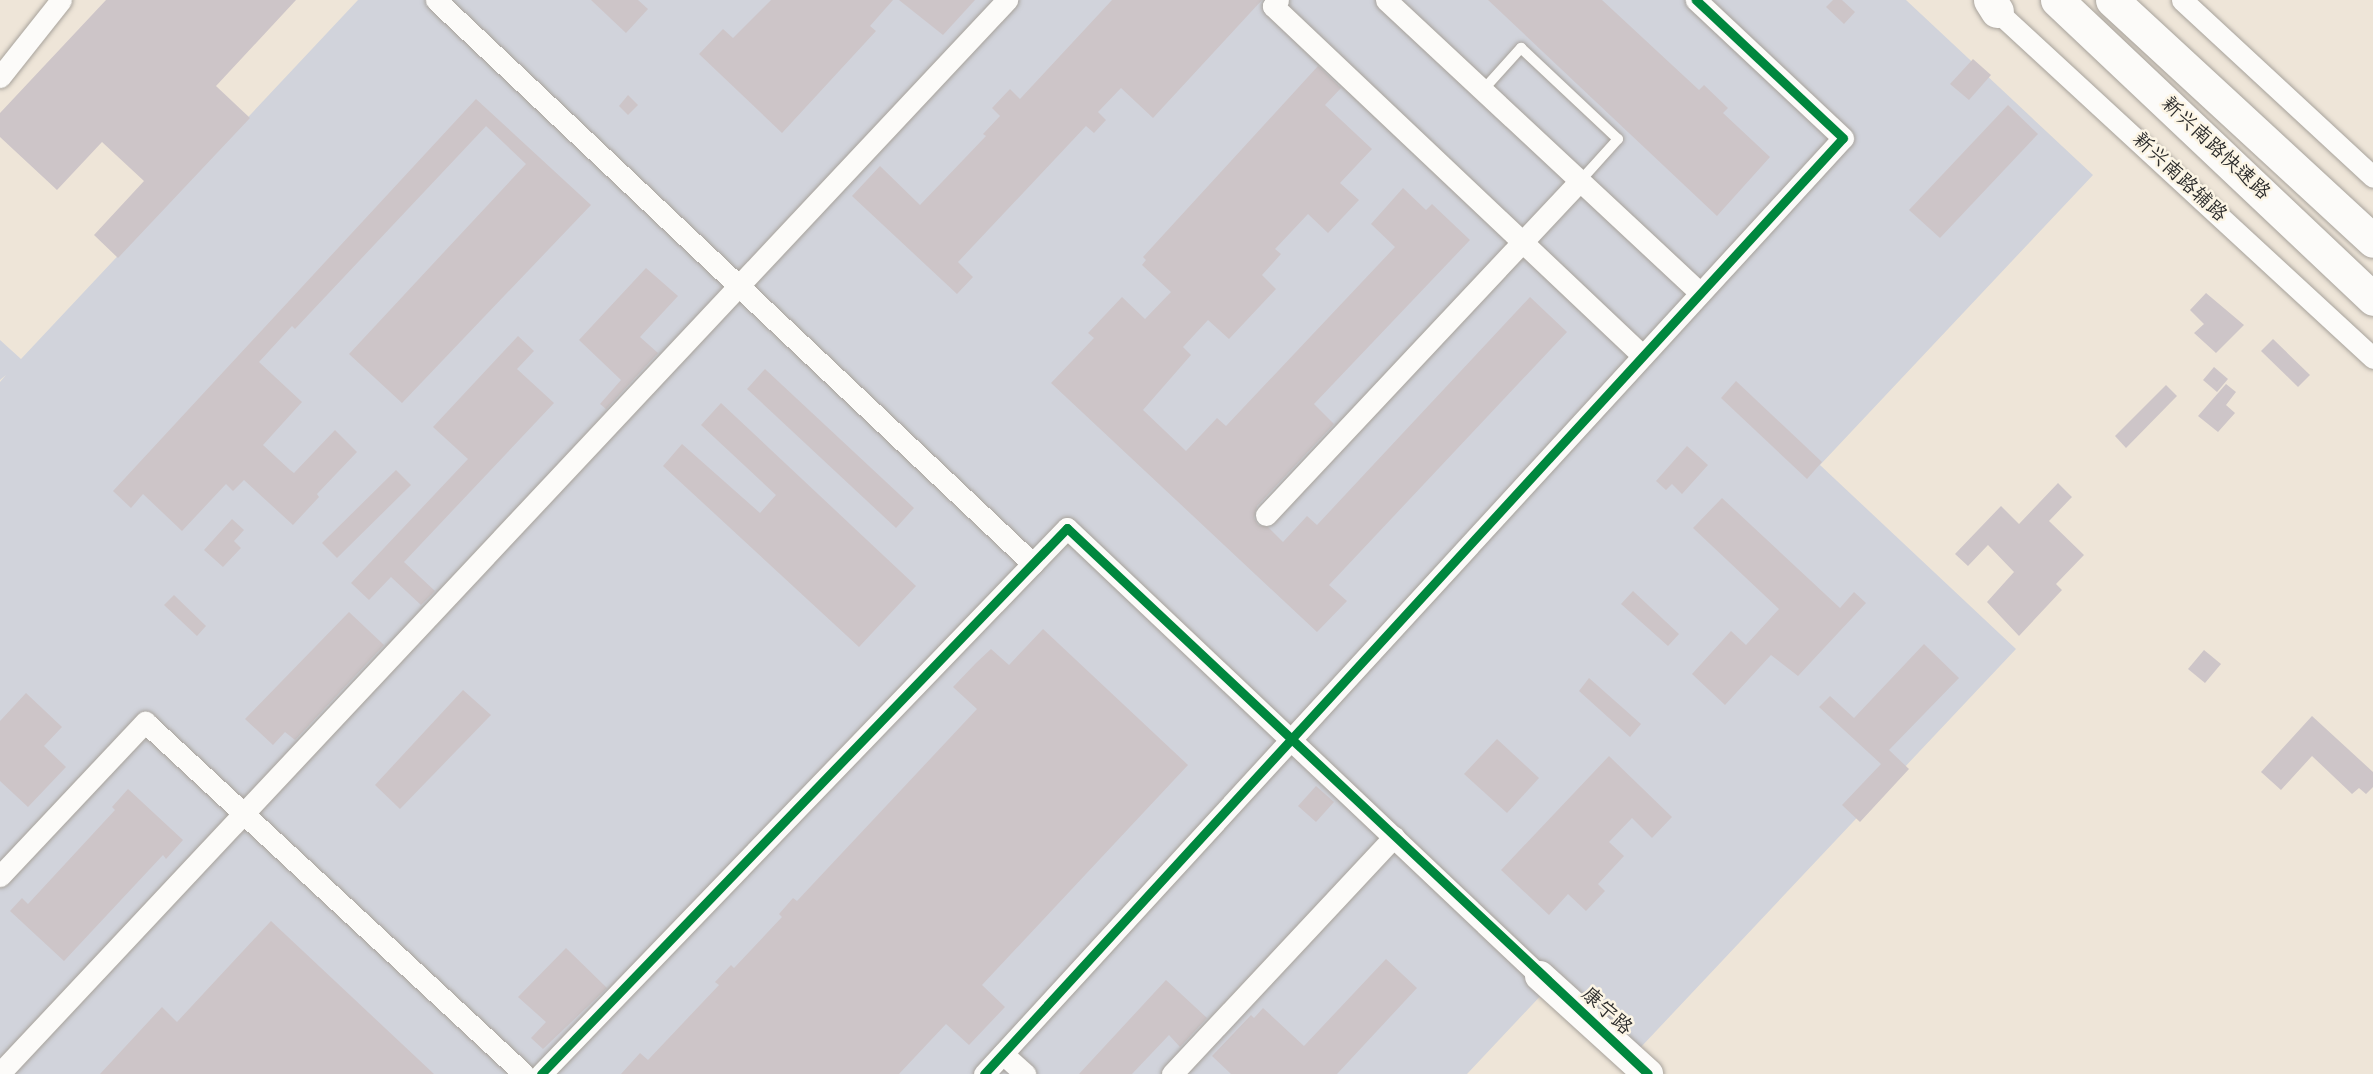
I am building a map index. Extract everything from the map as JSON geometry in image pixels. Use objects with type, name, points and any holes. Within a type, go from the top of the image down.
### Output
[{"type":"main road","name":"新兴南路快速路","points":[[2057,0],[2373,298]]},
{"type":"main road","name":"新兴南路快速路","points":[[2112,0],[2373,241]]},
{"type":"street","points":[[0,77],[60,0]]},
{"type":"street","points":[[436,0],[1033,564]]},
{"type":"street","points":[[0,1073],[1007,0]]},
{"type":"street","points":[[1278,0],[1273,6],[1642,356]]},
{"type":"street","points":[[1386,0],[1700,293]]},
{"type":"street","points":[[984,1074],[1843,138],[1696,0]]},
{"type":"street","points":[[2181,0],[2373,177]]},
{"type":"street","name":"新兴南路辅路","points":[[1991,4],[2373,358]]},
{"type":"street","points":[[1266,515],[1580,181]]},
{"type":"street","points":[[541,1074],[1067,528],[1540,976]]},
{"type":"street","points":[[0,876],[144,722],[524,1074]]},
{"type":"street","points":[[1173,1074],[1394,837]]},
{"type":"street","name":"康宁路","points":[[1540,976],[1648,1074]]},
{"type":"street","points":[[1003,1054],[1025,1074]]},
{"type":"lane","points":[[1483,90],[1521,48],[1618,139],[1580,181]]},
{"type":"shaded area","points":[[358,0],[1906,0],[2093,175],[1820,465],[2016,649],[1625,1064],[1546,990],[1467,1074],[0,1074],[0,382],[6,375],[0,380],[0,340],[21,359]]},
{"type":"building","points":[[106,0],[296,0],[216,86],[250,118],[118,258],[94,235],[144,181],[102,142],[57,190],[0,137],[0,113]]},
{"type":"building","points":[[591,0],[638,0],[648,9],[626,33]]},
{"type":"building","points":[[771,0],[893,0],[870,26],[876,31],[782,133],[699,54],[723,29],[733,38]]},
{"type":"building","points":[[899,0],[975,0],[943,35]]},
{"type":"building","points":[[1112,0],[1262,0],[1153,118],[1121,88],[1098,112],[1106,120],[1094,133],[1086,126],[958,262],[973,277],[957,294],[852,196],[880,166],[920,205],[986,136],[983,134],[1000,116],[992,108],[1010,89],[1020,99]]},
{"type":"building","points":[[1488,0],[1602,0],[1699,90],[1704,85],[1728,108],[1723,113],[1770,157],[1717,216]]},
{"type":"building","points":[[1833,0],[1842,0],[1855,12],[1844,24],[1826,7]]},
{"type":"building","points":[[1973,59],[1991,75],[1969,100],[1950,84]]},
{"type":"building","points":[[1318,66],[1341,88],[1325,105],[1372,149],[1340,183],[1359,200],[1328,233],[1308,214],[1275,249],[1281,254],[1262,275],[1276,289],[1229,339],[1208,320],[1183,347],[1191,355],[1143,410],[1186,451],[1217,418],[1226,426],[1395,247],[1371,224],[1403,188],[1426,210],[1432,204],[1470,240],[1314,404],[1334,424],[1257,506],[1254,518],[1258,525],[1268,527],[1283,542],[1307,516],[1317,525],[1530,297],[1567,332],[1329,585],[1347,601],[1317,632],[1051,383],[1094,338],[1088,333],[1122,297],[1145,319],[1171,292],[1142,265],[1146,260],[1143,257]]},
{"type":"building","points":[[628,95],[638,105],[628,115],[619,106]]},
{"type":"building","points":[[476,99],[591,205],[402,403],[349,354],[526,164],[486,126],[295,329],[292,326],[259,362],[302,402],[263,445],[290,470],[294,473],[335,430],[357,452],[317,494],[319,497],[293,525],[244,480],[233,491],[226,484],[182,531],[143,494],[131,508],[113,491]]},
{"type":"building","points":[[2008,105],[2038,134],[1940,238],[1909,210]]},
{"type":"building","points":[[646,268],[678,296],[640,337],[658,353],[606,409],[600,404],[621,380],[579,340]]},
{"type":"building","points":[[2206,293],[2244,325],[2216,353],[2194,333],[2204,324],[2190,310]]},
{"type":"building","points":[[518,336],[534,351],[517,369],[554,403],[404,562],[435,591],[421,605],[391,577],[369,600],[351,583],[468,459],[433,427]]},
{"type":"building","points":[[2273,339],[2310,375],[2298,387],[2261,351]]},
{"type":"building","points":[[2214,367],[2228,379],[2217,392],[2203,380]]},
{"type":"building","points":[[765,369],[914,508],[896,528],[747,389]]},
{"type":"building","points":[[1736,381],[1822,462],[1807,479],[1721,398]]},
{"type":"building","points":[[2226,384],[2236,392],[2226,405],[2235,413],[2218,432],[2198,416]]},
{"type":"building","points":[[2166,385],[2177,396],[2126,448],[2115,436]]},
{"type":"building","points":[[721,403],[916,586],[859,647],[663,466],[682,444],[760,513],[776,495],[701,425]]},
{"type":"building","points":[[1687,446],[1708,465],[1682,494],[1672,484],[1666,490],[1656,481]]},
{"type":"building","points":[[396,470],[411,485],[337,558],[322,543]]},
{"type":"building","points":[[2058,483],[2072,497],[2049,521],[2084,555],[2056,584],[2062,590],[2019,636],[1987,602],[2014,572],[1988,545],[1968,566],[1955,554],[2001,506],[2019,524]]},
{"type":"building","points":[[1722,498],[1840,608],[1854,592],[1866,603],[1798,676],[1771,655],[1725,705],[1692,674],[1731,631],[1746,645],[1779,609],[1693,528]]},
{"type":"building","points":[[232,519],[244,530],[234,541],[241,548],[223,567],[204,550]]},
{"type":"building","points":[[1633,591],[1679,634],[1668,646],[1621,604]]},
{"type":"building","points":[[174,595],[206,626],[197,636],[164,605]]},
{"type":"building","points":[[349,612],[384,645],[295,740],[285,732],[273,745],[245,719]]},
{"type":"building","points":[[1043,629],[1188,765],[982,985],[1005,1007],[969,1045],[946,1024],[899,1074],[621,1074],[640,1053],[648,1060],[719,985],[715,982],[731,965],[734,968],[782,917],[779,914],[793,898],[797,901],[977,709],[953,687],[991,649],[1009,665]]},
{"type":"building","points":[[1924,644],[1959,678],[1889,750],[1909,769],[1860,822],[1842,805],[1881,764],[1819,707],[1830,696],[1854,718]]},
{"type":"building","points":[[2204,650],[2221,664],[2205,683],[2188,669]]},
{"type":"building","points":[[1589,678],[1641,724],[1630,737],[1579,691]]},
{"type":"building","points":[[463,690],[491,715],[400,809],[375,785]]},
{"type":"building","points":[[26,693],[62,727],[44,746],[66,767],[28,807],[0,781],[0,721]]},
{"type":"building","points":[[2312,716],[2373,772],[2373,787],[2366,794],[2359,788],[2352,794],[2312,756],[2281,790],[2261,772]]},
{"type":"building","points":[[1497,739],[1539,778],[1507,813],[1464,774]]},
{"type":"building","points":[[1609,756],[1672,817],[1652,838],[1632,818],[1609,842],[1624,856],[1598,884],[1605,891],[1586,911],[1568,894],[1549,915],[1501,870]]},
{"type":"building","points":[[1316,786],[1334,802],[1316,822],[1298,806]]},
{"type":"building","points":[[128,789],[183,840],[166,859],[163,855],[64,961],[10,911],[22,898],[28,904],[115,810],[112,807]]},
{"type":"building","points":[[271,921],[434,1074],[100,1074],[162,1007],[177,1022]]},
{"type":"building","points":[[566,948],[607,988],[543,1049],[531,1038],[546,1022],[518,997]]},
{"type":"building","points":[[1386,959],[1417,988],[1337,1074],[1231,1074],[1212,1056],[1251,1015],[1254,1018],[1263,1008],[1304,1046]]},
{"type":"building","points":[[1166,980],[1207,1018],[1180,1047],[1169,1035],[1132,1074],[1079,1074]]},
{"type":"cycle path","points":[[984,1074],[1843,138],[1696,0]]},
{"type":"cycle path","points":[[541,1074],[1067,528],[1648,1074]]}]
